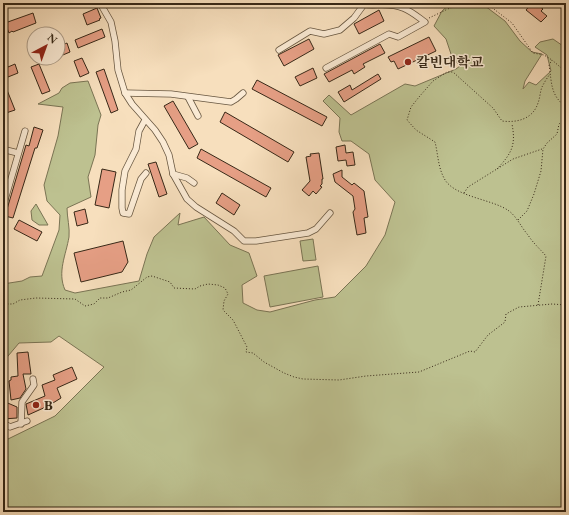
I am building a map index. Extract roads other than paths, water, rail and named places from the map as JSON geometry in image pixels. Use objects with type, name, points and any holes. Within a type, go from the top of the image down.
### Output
[{"type":"street","points":[[100,3],[111,22],[115,41],[118,70],[125,93],[132,104],[163,142],[169,155],[173,174],[182,192],[196,207],[234,231],[244,241],[256,241],[308,233],[316,229],[330,213]]},
{"type":"street","points":[[326,68],[389,34],[398,37],[425,22],[403,7],[355,3]]},
{"type":"street","points":[[279,50],[310,31],[324,34],[340,30],[354,18],[364,4]]},
{"type":"street","points":[[125,93],[171,94],[231,102],[243,93]]},
{"type":"street","points":[[188,97],[198,116]]},
{"type":"street","points":[[146,120],[140,131],[136,149],[125,171],[122,190],[123,213],[129,214],[141,179],[146,173]]},
{"type":"street","points":[[4,204],[25,131]]},
{"type":"street","points":[[6,150],[18,154]]},
{"type":"street","points":[[173,174],[187,178],[194,183]]},
{"type":"street","points":[[3,424],[10,427],[24,422],[22,402],[34,385],[33,379]]},
{"type":"place","name":"칼빈대학교","points":[[408,62]]},
{"type":"place","name":"B","points":[[36,405]]}]
